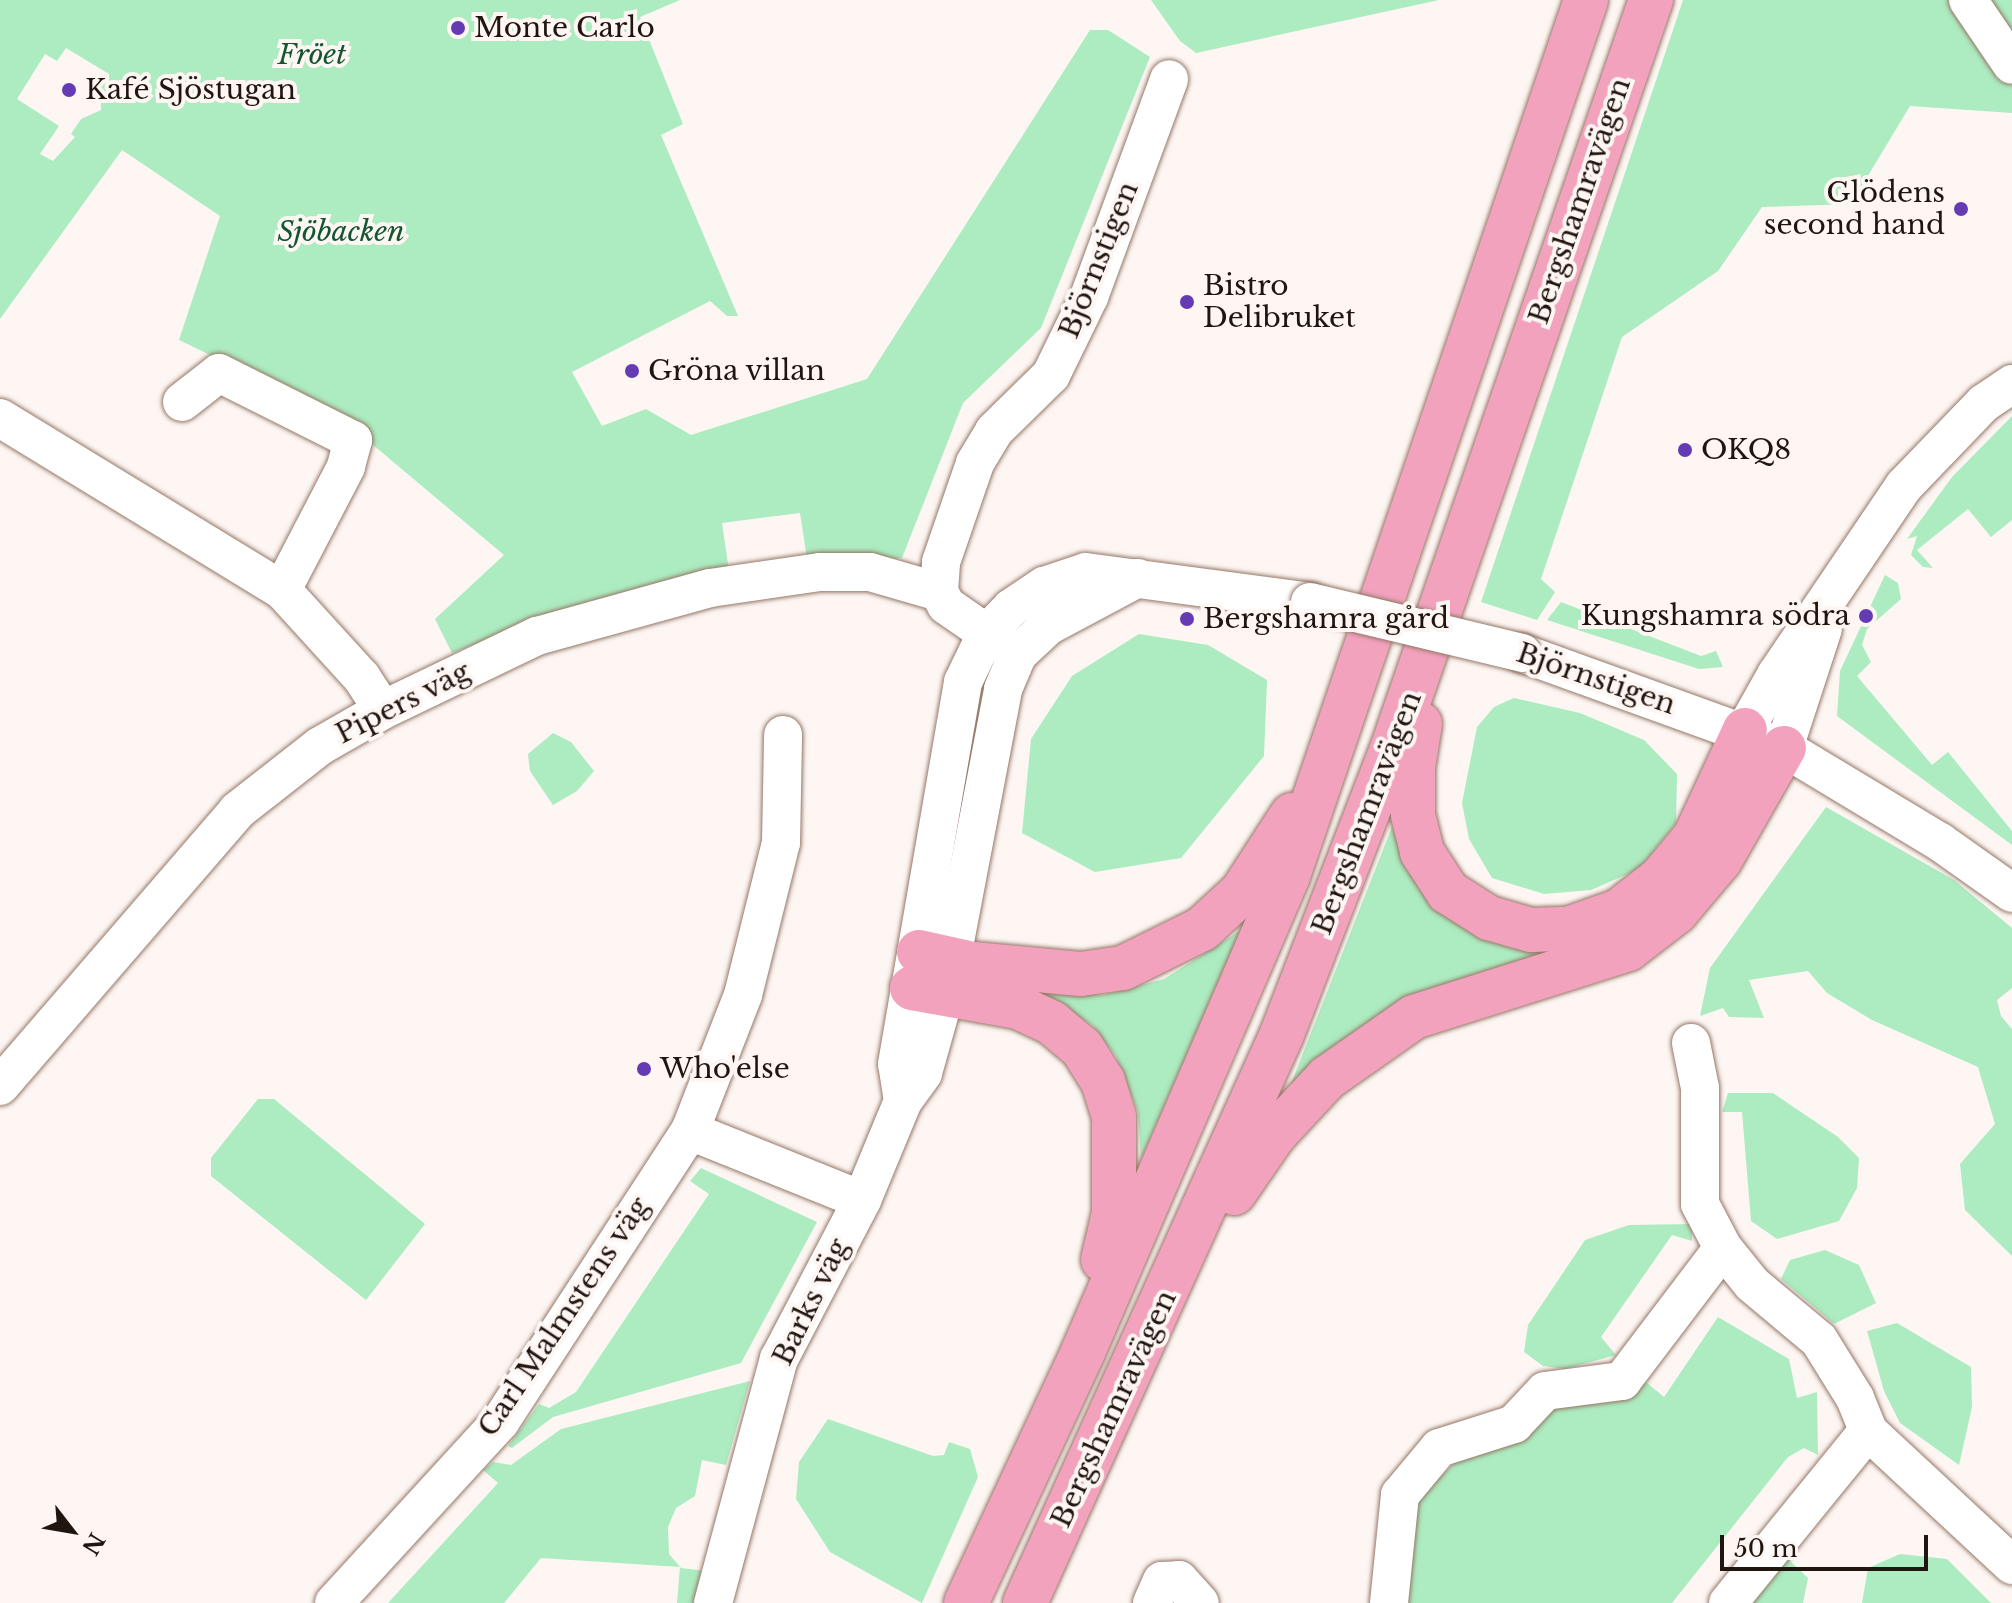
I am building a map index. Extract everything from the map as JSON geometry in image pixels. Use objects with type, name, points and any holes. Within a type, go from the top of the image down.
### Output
[{"type":"highway","name":"Bergshamravägen","points":[[966,1603],[1083,1352],[1283,890],[1586,0]]},
{"type":"highway","name":"Bergshamravägen","points":[[1025,1603],[1175,1277],[1282,1034],[1439,616],[1651,0]]},
{"type":"highway","points":[[1439,616],[1413,767],[1413,815],[1422,852],[1448,892],[1489,918],[1531,930],[1568,929],[1619,911],[1661,878],[1695,837],[1745,730]]},
{"type":"highway","points":[[932,973],[1081,974],[1123,968],[1202,929],[1242,892],[1286,827],[1350,694]]},
{"type":"highway","points":[[1175,1277],[1274,1135],[1327,1078],[1414,1017],[1628,949],[1676,912],[1720,860],[1784,748]]},
{"type":"highway","points":[[932,973],[1052,1023],[1082,1048],[1103,1081],[1114,1117],[1114,1213],[1083,1352]]},
{"type":"street","points":[[1968,0],[2012,65]]},
{"type":"street","name":"Björnstigen","points":[[939,592],[941,562],[975,463],[994,431],[1051,375],[1089,297],[1169,79]]},
{"type":"street","points":[[182,402],[219,373],[353,440],[346,467],[282,590]]},
{"type":"street","points":[[1745,730],[1776,675],[1904,486],[1984,403],[2012,384]]},
{"type":"street","points":[[0,418],[282,590],[362,678],[383,710]]},
{"type":"street","name":"Pipers väg","points":[[0,1086],[237,811],[320,746],[383,710],[537,636],[710,588],[820,572],[870,572],[939,592],[946,605],[1018,654]]},
{"type":"street","name":"Björnstigen","points":[[986,634],[1011,608],[1044,586],[1086,572],[1310,602],[1522,653],[1745,730],[1784,748],[1940,842],[2012,893]]},
{"type":"street","points":[[1018,654],[1048,626],[1138,578]]},
{"type":"street","points":[[1784,748],[1837,588]]},
{"type":"street","name":"Barks väg","points":[[932,973],[963,682],[986,634]]},
{"type":"street","name":"Barks väg","points":[[713,1603],[779,1359],[862,1200],[903,1101],[897,1064],[932,973],[1003,689],[1018,654]]},
{"type":"street","name":"Carl Malmstens väg","points":[[334,1603],[500,1422],[690,1131],[743,995],[781,843],[783,735]]},
{"type":"street","points":[[1691,1043],[1700,1088],[1700,1204],[1723,1248],[1752,1284],[1819,1340],[1855,1398],[1868,1431],[2012,1565]]},
{"type":"street","points":[[690,1131],[862,1200]]},
{"type":"street","points":[[1389,1603],[1400,1495],[1439,1448],[1514,1424],[1545,1391],[1622,1381],[1723,1248]]},
{"type":"street","points":[[1728,1603],[1868,1431]]},
{"type":"street","points":[[1152,1603],[1162,1581],[1179,1580],[1200,1603]]},
{"type":"green space","points":[[0,0],[680,0],[640,17],[683,124],[661,135],[738,316],[727,316],[710,301],[572,372],[602,426],[646,409],[691,435],[867,379],[1090,30],[1108,30],[1150,57],[1041,328],[963,403],[902,558],[808,565],[800,513],[722,523],[729,571],[653,584],[565,610],[452,653],[435,619],[504,555],[341,418],[179,340],[220,216],[122,150],[0,319]],"holes":[[[66,48],[109,74],[100,88],[101,110],[81,119],[71,134],[75,137],[53,161],[40,154],[59,126],[17,99],[45,54],[57,61]]]},
{"type":"green space","points":[[1151,0],[1439,0],[1196,53],[1180,41]]},
{"type":"green space","points":[[1683,0],[2012,0],[2012,113],[1910,106],[1851,204],[1762,207],[1718,271],[1622,337],[1541,579],[1555,592],[1537,620],[1481,602]]},
{"type":"green space","points":[[2012,416],[2012,520],[1991,537],[1968,509],[1917,550],[1933,568],[1923,567],[1911,555],[1917,536],[1907,539],[1952,477]]},
{"type":"green space","points":[[1885,575],[1898,583],[1901,599],[1867,629],[1862,645],[1871,662],[1857,676],[1932,765],[1948,752],[2012,831],[2012,845],[1837,716],[1840,671]]},
{"type":"green space","points":[[1561,602],[1701,656],[1716,651],[1723,667],[1699,669],[1547,620]]},
{"type":"green space","points":[[1139,634],[1208,645],[1267,680],[1264,756],[1181,858],[1095,872],[1022,833],[1031,739],[1072,676]]},
{"type":"green space","points":[[1514,698],[1580,713],[1644,740],[1677,774],[1676,823],[1639,869],[1591,890],[1544,894],[1492,878],[1469,839],[1462,803],[1477,727],[1494,707]]},
{"type":"green space","points":[[553,733],[571,742],[594,771],[577,791],[553,805],[530,771],[528,754]]},
{"type":"green space","points":[[1826,807],[1954,880],[2012,928],[2012,988],[1997,1000],[2001,1016],[2012,1029],[2012,1256],[1965,1210],[1960,1164],[1995,1124],[1978,1067],[1872,1020],[1827,993],[1808,971],[1749,980],[1764,1018],[1729,1017],[1723,1008],[1700,1016],[1710,968]]},
{"type":"green space","points":[[1392,827],[1409,872],[1439,912],[1479,937],[1515,949],[1544,948],[1539,962],[1285,1099]]},
{"type":"green space","points":[[1241,930],[1141,1159],[1138,1112],[1116,1056],[1092,1025],[1056,1002],[985,983],[1103,995],[1164,979]]},
{"type":"green space","points":[[1728,1093],[1773,1093],[1838,1137],[1859,1158],[1857,1188],[1839,1221],[1777,1239],[1751,1221],[1742,1112],[1722,1112]]},
{"type":"green space","points":[[258,1099],[274,1099],[425,1224],[366,1300],[211,1176],[211,1158]]},
{"type":"green space","points":[[701,1168],[817,1222],[741,1363],[553,1417],[512,1448],[508,1446],[539,1404],[549,1408],[576,1392],[709,1194],[690,1181]]},
{"type":"green space","points":[[1692,1224],[1692,1241],[1672,1235],[1601,1337],[1616,1355],[1565,1369],[1543,1366],[1524,1352],[1528,1325],[1585,1240],[1629,1225]]},
{"type":"green space","points":[[1825,1250],[1859,1265],[1876,1303],[1834,1324],[1781,1279],[1790,1260]]},
{"type":"green space","points":[[1718,1317],[1789,1359],[1797,1398],[1817,1392],[1818,1455],[1804,1448],[1788,1457],[1672,1603],[1395,1603],[1402,1514],[1461,1457],[1583,1384],[1618,1393],[1646,1382],[1664,1397]]},
{"type":"green space","points":[[1897,1323],[1971,1367],[1972,1407],[1959,1465],[1900,1423],[1884,1391],[1867,1331]]},
{"type":"green space","points":[[750,1381],[726,1465],[702,1460],[695,1496],[676,1508],[668,1527],[669,1554],[681,1568],[706,1571],[702,1603],[677,1603],[680,1567],[541,1558],[504,1603],[388,1603],[498,1483],[483,1470],[493,1462],[511,1465],[561,1429]]},
{"type":"green space","points":[[828,1419],[933,1456],[944,1455],[949,1442],[970,1449],[978,1477],[922,1603],[830,1552],[796,1499],[799,1462]]},
{"type":"green space","points":[[1900,1554],[1947,1559],[1991,1603],[1862,1603],[1868,1568]]},
{"type":"green space","points":[[1788,1559],[1808,1578],[1803,1603],[1752,1603]]},
{"type":"place","name":"Monte Carlo","points":[[458,28]]},
{"type":"place","name":"Kafé Sjöstugan","points":[[69,90]]},
{"type":"place","name":"Glödens second hand","points":[[1961,209]]},
{"type":"place","name":"Bistro Delibruket","points":[[1187,302]]},
{"type":"place","name":"Gröna villan","points":[[632,371]]},
{"type":"place","name":"OKQ8","points":[[1685,450]]},
{"type":"place","name":"Kungshamra södra","points":[[1866,616]]},
{"type":"place","name":"Bergshamra gård","points":[[1187,619]]},
{"type":"place","name":"Who'else","points":[[644,1069]]},
{"type":"park label","name":"Fröet","points":[[312,55]]},
{"type":"park label","name":"Sjöbacken","points":[[341,232]]}]
